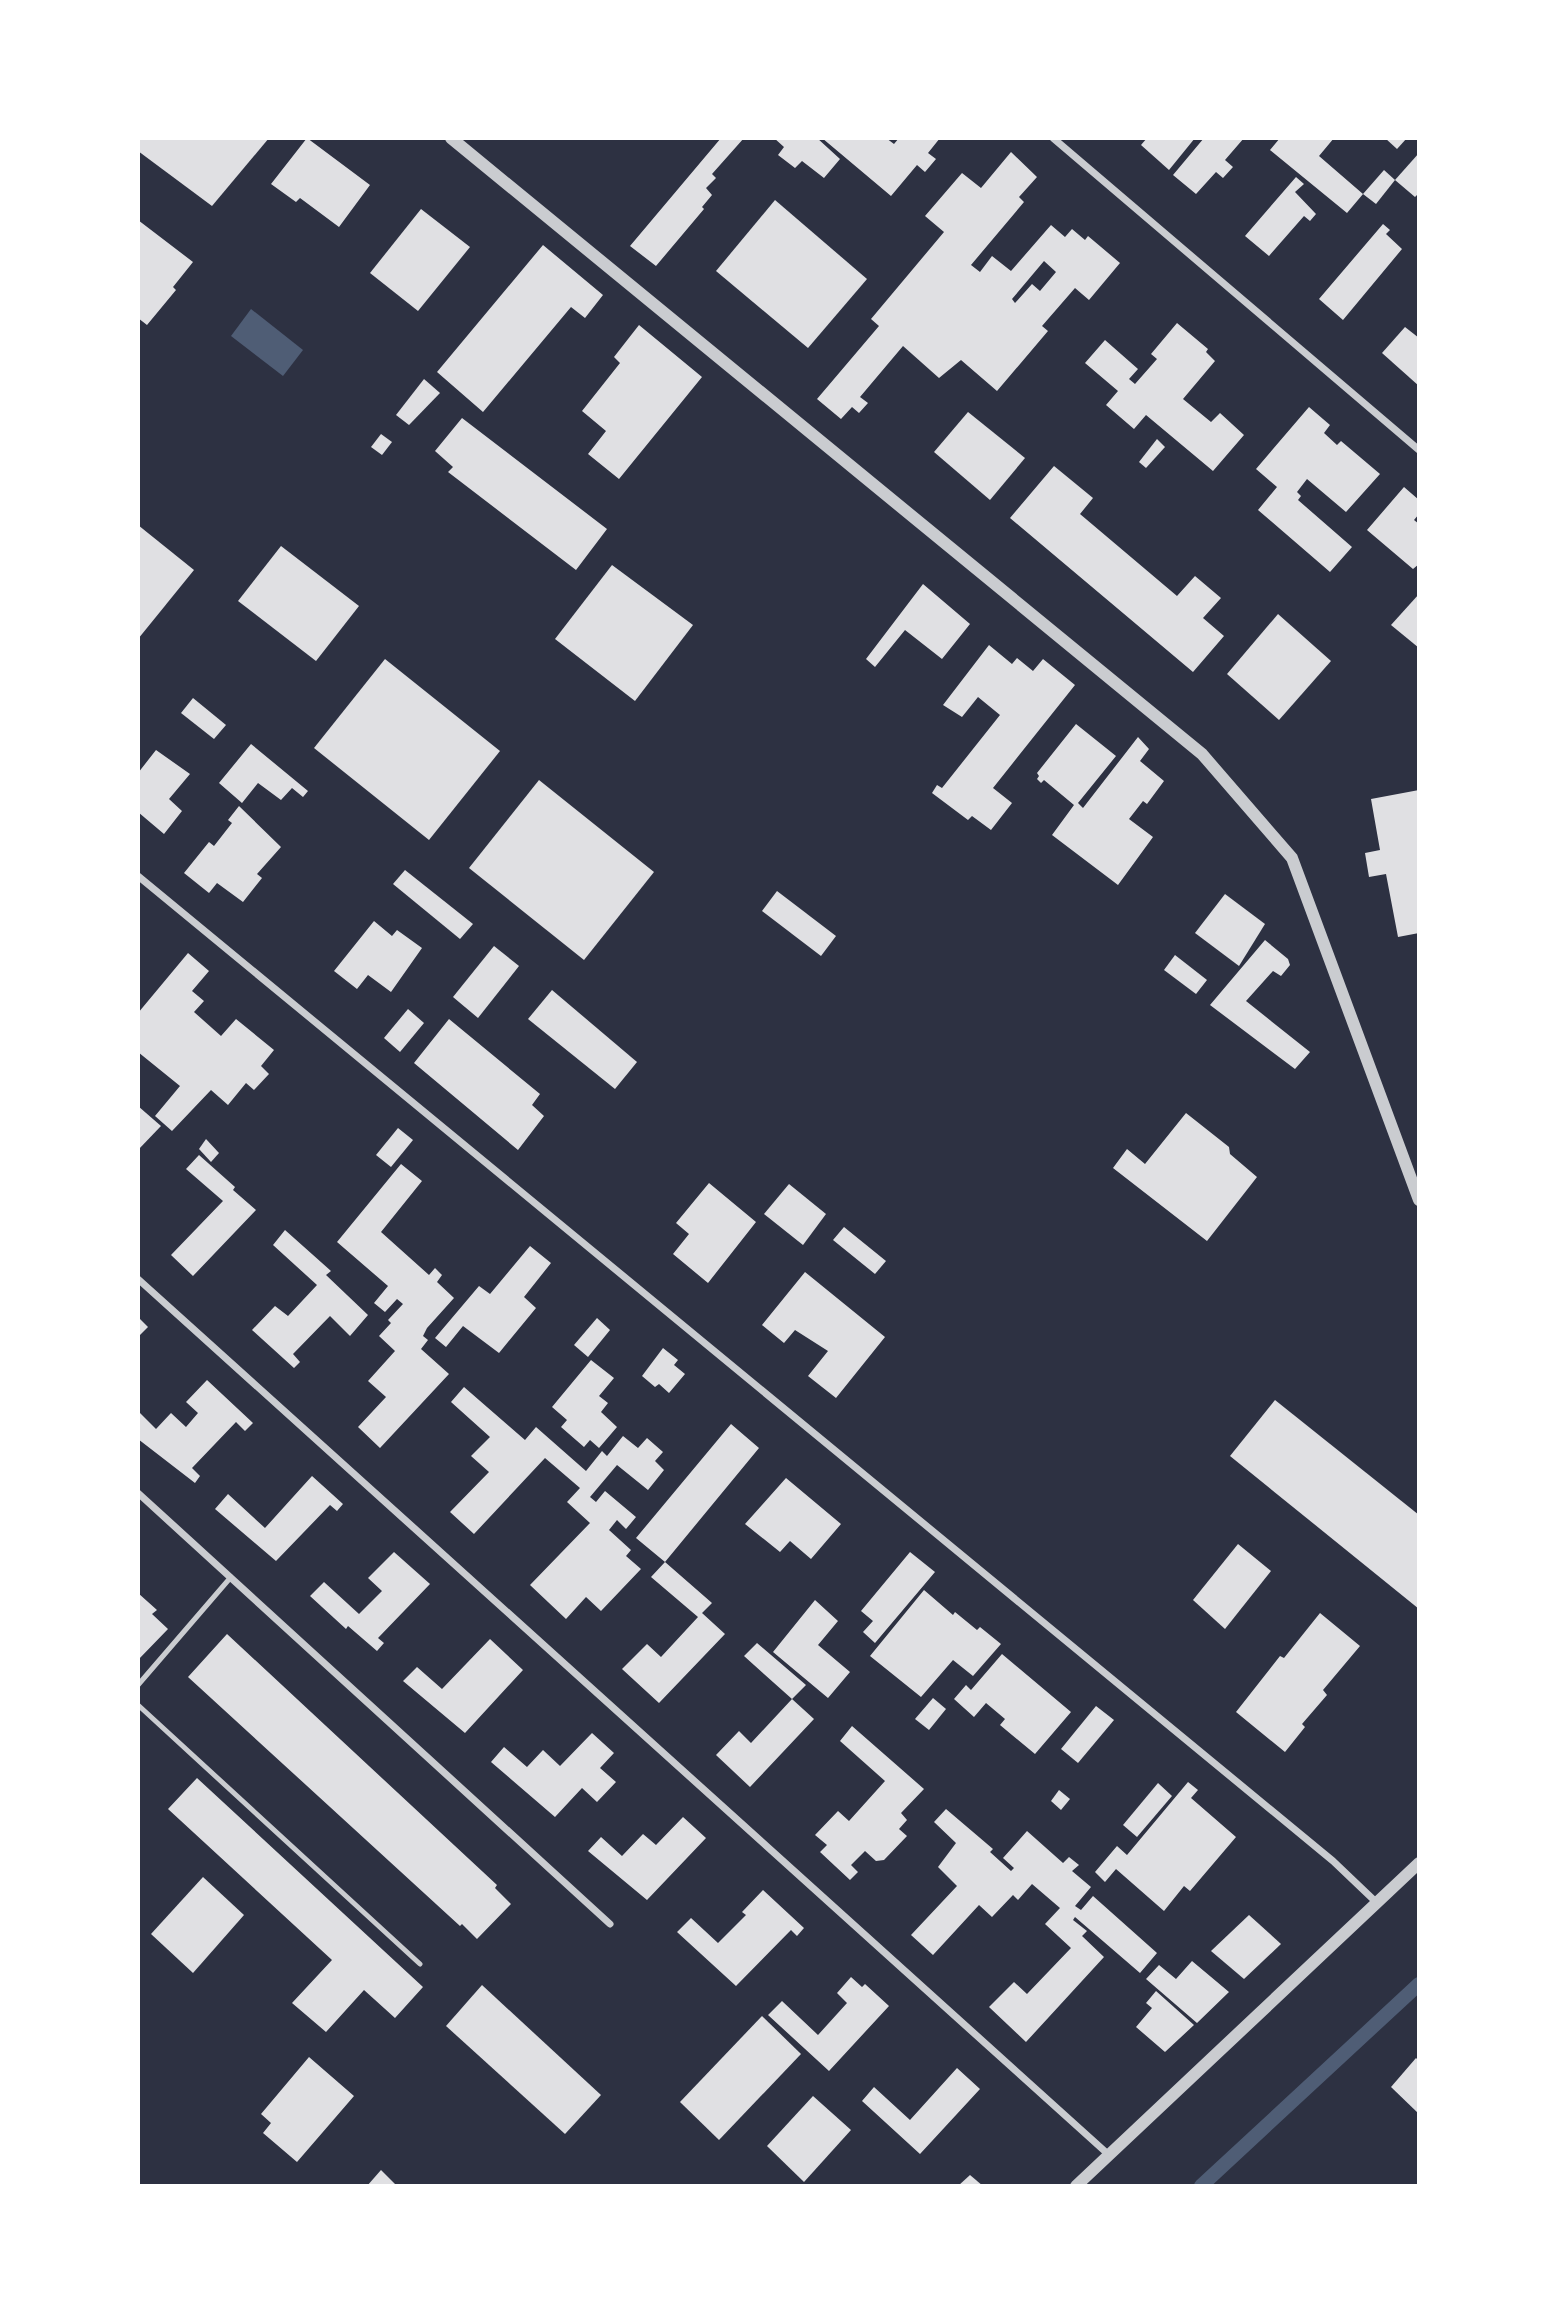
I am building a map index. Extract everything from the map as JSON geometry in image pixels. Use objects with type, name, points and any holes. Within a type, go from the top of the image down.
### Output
[{"type":"street","points":[[451,138],[1202,754],[1292,858],[1419,1200]]},
{"type":"street","points":[[1053,138],[1419,450]]},
{"type":"street","points":[[138,876],[1333,1861],[1376,1902]]},
{"type":"street","points":[[138,1279],[1109,2155]]},
{"type":"street","points":[[138,1493],[610,1924]]},
{"type":"street","points":[[1076,2186],[1419,1863]]},
{"type":"lane","points":[[138,1685],[231,1577]]},
{"type":"lane","points":[[138,1705],[420,1964]]},
{"type":"water","points":[[251,309],[303,350],[283,376],[231,336]]},
{"type":"building","points":[[138,138],[269,138],[212,206],[138,151]]},
{"type":"building","points":[[307,138],[370,185],[339,227],[300,198],[296,202],[271,184]]},
{"type":"building","points":[[721,138],[744,138],[712,174],[716,178],[706,188],[712,195],[702,207],[704,209],[656,266],[630,246]]},
{"type":"building","points":[[774,138],[817,138],[840,159],[824,178],[802,161],[795,168],[778,155],[784,147]]},
{"type":"building","points":[[822,138],[886,138],[894,144],[899,138],[940,138],[928,153],[936,159],[925,172],[917,165],[891,196]]},
{"type":"building","points":[[1147,138],[1195,138],[1169,170],[1141,145]]},
{"type":"building","points":[[1204,138],[1244,138],[1225,160],[1233,167],[1223,178],[1216,172],[1196,194],[1173,175]]},
{"type":"building","points":[[1280,138],[1334,138],[1319,156],[1363,194],[1347,213],[1270,150]]},
{"type":"building","points":[[1385,138],[1407,138],[1397,149]]},
{"type":"building","points":[[1011,152],[1037,177],[1019,197],[1024,202],[971,265],[980,272],[992,256],[1011,271],[1051,225],[1065,237],[1072,229],[1085,240],[1088,236],[1120,263],[1089,300],[1075,288],[1042,326],[1048,331],[997,391],[961,360],[939,378],[903,346],[860,397],[868,403],[859,413],[852,407],[841,419],[817,399],[879,326],[871,319],[944,232],[925,216],[962,173],[981,188]],"holes":[[[1044,261],[1056,272],[1040,291],[1032,284],[1015,303],[1012,299]]]},
{"type":"building","points":[[1419,153],[1419,193],[1415,197],[1395,180]]},
{"type":"building","points":[[1384,170],[1395,180],[1376,204],[1363,194]]},
{"type":"building","points":[[1296,177],[1304,184],[1295,192],[1316,214],[1310,221],[1304,216],[1269,256],[1245,236]]},
{"type":"building","points":[[775,200],[867,279],[808,348],[716,271]]},
{"type":"building","points":[[421,209],[470,247],[418,311],[370,273]]},
{"type":"building","points":[[138,220],[193,262],[173,287],[176,290],[147,325],[138,318]]},
{"type":"building","points":[[1383,224],[1390,230],[1386,234],[1402,249],[1343,320],[1319,299]]},
{"type":"building","points":[[543,245],[603,295],[585,318],[571,307],[483,412],[437,372]]},
{"type":"building","points":[[1177,323],[1208,349],[1206,352],[1215,361],[1183,399],[1211,422],[1220,413],[1244,435],[1213,471],[1146,415],[1134,429],[1106,405],[1118,391],[1085,363],[1105,340],[1138,369],[1129,379],[1135,384],[1157,359],[1151,354]]},
{"type":"building","points":[[639,325],[702,377],[619,479],[588,454],[606,431],[582,411],[620,363],[614,357]]},
{"type":"building","points":[[1405,327],[1419,338],[1419,386],[1382,353]]},
{"type":"building","points":[[424,379],[440,393],[409,425],[396,415]]},
{"type":"building","points":[[1309,407],[1330,425],[1324,433],[1337,445],[1341,441],[1380,474],[1346,512],[1307,479],[1297,492],[1301,496],[1298,500],[1352,547],[1330,572],[1258,510],[1277,487],[1256,469]]},
{"type":"building","points":[[968,412],[1025,458],[990,500],[934,452]]},
{"type":"building","points":[[462,418],[607,529],[576,570],[448,472],[453,467],[435,451]]},
{"type":"building","points":[[381,434],[392,442],[382,455],[371,447]]},
{"type":"building","points":[[1157,439],[1165,447],[1146,468],[1139,462]]},
{"type":"building","points":[[1054,466],[1093,498],[1080,514],[1177,596],[1195,576],[1221,598],[1203,618],[1224,636],[1193,672],[1010,518]]},
{"type":"building","points":[[1404,487],[1419,500],[1419,514],[1414,520],[1419,524],[1419,564],[1413,569],[1367,530]]},
{"type":"building","points":[[138,525],[194,570],[138,639]]},
{"type":"building","points":[[281,546],[359,606],[316,661],[238,601]]},
{"type":"building","points":[[612,565],[693,625],[635,701],[555,639]]},
{"type":"building","points":[[923,584],[970,624],[942,659],[905,630],[875,667],[866,659]]},
{"type":"building","points":[[1419,594],[1419,648],[1391,625]]},
{"type":"building","points":[[1278,614],[1331,661],[1279,720],[1227,674]]},
{"type":"building","points":[[989,645],[1012,664],[1017,658],[1033,671],[1043,659],[1075,685],[993,788],[1012,803],[991,830],[972,816],[968,820],[932,793],[937,785],[942,788],[1000,715],[978,697],[962,717],[943,705]]},
{"type":"building","points":[[385,659],[500,751],[429,840],[314,748]]},
{"type":"building","points":[[193,698],[226,725],[214,739],[181,713]]},
{"type":"building","points":[[1076,724],[1116,756],[1078,803],[1083,808],[1138,737],[1149,749],[1140,761],[1164,781],[1147,804],[1143,801],[1129,819],[1153,837],[1118,885],[1052,835],[1074,805],[1044,780],[1041,783],[1037,779],[1037,773]]},
{"type":"building","points":[[251,744],[308,791],[303,797],[292,788],[281,800],[258,783],[242,803],[219,783]]},
{"type":"building","points":[[156,750],[190,774],[169,799],[182,811],[164,834],[138,812],[138,773]]},
{"type":"building","points":[[539,780],[654,872],[584,960],[469,868]]},
{"type":"building","points":[[1419,790],[1419,933],[1398,937],[1386,874],[1369,877],[1365,853],[1380,850],[1371,799]]},
{"type":"building","points":[[239,806],[281,847],[257,874],[262,878],[243,902],[217,883],[209,893],[184,873],[209,842],[214,846],[232,823],[228,820]]},
{"type":"building","points":[[405,870],[473,924],[460,939],[393,884]]},
{"type":"building","points":[[777,891],[836,936],[821,956],[762,911]]},
{"type":"building","points":[[1225,894],[1265,924],[1239,966],[1195,933]]},
{"type":"building","points":[[374,921],[392,936],[397,930],[422,948],[391,992],[368,975],[357,989],[334,971]]},
{"type":"building","points":[[1265,940],[1288,959],[1290,965],[1281,976],[1273,971],[1246,1001],[1310,1052],[1295,1069],[1210,1005]]},
{"type":"building","points":[[494,946],[519,966],[478,1018],[453,997]]},
{"type":"building","points":[[188,953],[209,971],[192,991],[204,1001],[194,1012],[221,1036],[236,1019],[274,1050],[261,1066],[269,1074],[254,1090],[246,1083],[228,1105],[211,1090],[172,1131],[155,1116],[180,1086],[138,1052],[138,1013]]},
{"type":"building","points":[[1175,955],[1207,980],[1196,994],[1164,970]]},
{"type":"building","points":[[552,990],[637,1062],[615,1089],[528,1019]]},
{"type":"building","points":[[408,1009],[424,1023],[400,1052],[384,1038]]},
{"type":"building","points":[[449,1019],[540,1094],[532,1105],[544,1116],[518,1150],[414,1063]]},
{"type":"building","points":[[138,1106],[161,1126],[138,1150]]},
{"type":"building","points":[[1186,1113],[1229,1147],[1230,1154],[1257,1177],[1207,1241],[1113,1168],[1127,1149],[1145,1164]]},
{"type":"building","points":[[398,1128],[413,1140],[391,1167],[376,1155]]},
{"type":"building","points":[[206,1139],[219,1153],[211,1162],[199,1149]]},
{"type":"building","points":[[199,1155],[256,1210],[193,1276],[171,1255],[223,1201],[186,1169]]},
{"type":"building","points":[[401,1164],[422,1181],[381,1232],[429,1275],[435,1268],[442,1275],[437,1282],[454,1298],[427,1328],[423,1336],[428,1340],[421,1349],[449,1374],[380,1448],[358,1427],[386,1397],[368,1381],[395,1351],[379,1336],[391,1323],[388,1320],[403,1304],[397,1299],[385,1312],[374,1303],[388,1286],[337,1242]]},
{"type":"building","points":[[709,1183],[756,1222],[708,1283],[673,1254],[689,1234],[676,1223]]},
{"type":"building","points":[[789,1184],[826,1214],[803,1245],[764,1214]]},
{"type":"building","points":[[844,1227],[886,1261],[875,1274],[833,1240]]},
{"type":"building","points":[[285,1230],[331,1271],[326,1275],[368,1315],[350,1336],[330,1316],[293,1354],[300,1362],[294,1368],[252,1330],[275,1306],[288,1316],[317,1285],[273,1245]]},
{"type":"building","points":[[530,1246],[551,1263],[524,1297],[536,1308],[499,1353],[463,1326],[446,1347],[435,1338],[479,1286],[490,1294]]},
{"type":"building","points":[[805,1272],[885,1337],[836,1398],[808,1376],[828,1351],[795,1330],[784,1343],[762,1325]]},
{"type":"building","points":[[138,1317],[148,1327],[138,1337]]},
{"type":"building","points":[[597,1318],[610,1330],[588,1357],[574,1345]]},
{"type":"building","points":[[663,1348],[678,1360],[674,1365],[685,1374],[669,1393],[659,1384],[655,1387],[642,1376]]},
{"type":"building","points":[[591,1360],[614,1378],[599,1396],[608,1403],[601,1412],[617,1427],[599,1448],[590,1440],[584,1447],[561,1427],[567,1420],[552,1407]]},
{"type":"building","points":[[207,1380],[253,1423],[245,1431],[236,1422],[192,1468],[200,1476],[195,1483],[138,1439],[138,1411],[156,1429],[171,1413],[186,1427],[198,1413],[186,1402]]},
{"type":"building","points":[[464,1387],[525,1440],[536,1427],[586,1471],[602,1451],[607,1456],[623,1436],[638,1448],[647,1438],[663,1452],[655,1461],[664,1470],[648,1490],[617,1465],[590,1497],[596,1502],[605,1491],[636,1517],[626,1529],[617,1520],[609,1530],[631,1550],[626,1556],[641,1569],[601,1611],[586,1597],[566,1619],[530,1585],[590,1523],[567,1502],[580,1488],[545,1458],[474,1534],[450,1512],[489,1472],[471,1456],[490,1437],[451,1402]]},
{"type":"building","points":[[1275,1400],[1419,1515],[1419,1609],[1230,1456]]},
{"type":"building","points":[[731,1424],[759,1448],[665,1562],[636,1538]]},
{"type":"building","points":[[312,1476],[343,1504],[337,1511],[330,1505],[276,1561],[215,1509],[228,1494],[265,1528]]},
{"type":"building","points":[[786,1478],[841,1524],[811,1559],[790,1541],[780,1552],[745,1524]]},
{"type":"building","points":[[1238,1544],[1271,1571],[1225,1629],[1193,1600]]},
{"type":"building","points":[[394,1552],[430,1584],[378,1638],[384,1643],[377,1651],[348,1626],[346,1629],[310,1596],[324,1582],[359,1614],[382,1591],[368,1578]]},
{"type":"building","points":[[910,1552],[935,1572],[875,1643],[863,1632],[873,1621],[861,1611]]},
{"type":"building","points":[[665,1562],[712,1603],[702,1613],[725,1634],[659,1703],[622,1669],[647,1644],[661,1657],[698,1617],[651,1577]]},
{"type":"building","points":[[924,1590],[953,1615],[955,1612],[977,1630],[980,1627],[1001,1644],[973,1676],[953,1660],[921,1697],[870,1656]]},
{"type":"building","points":[[138,1593],[157,1610],[152,1614],[168,1629],[138,1660]]},
{"type":"building","points":[[815,1600],[838,1621],[818,1645],[850,1672],[828,1698],[773,1652]]},
{"type":"building","points":[[1320,1613],[1360,1646],[1323,1690],[1327,1695],[1302,1724],[1305,1727],[1285,1752],[1236,1712],[1280,1656],[1284,1658]]},
{"type":"building","points":[[227,1634],[497,1885],[495,1888],[511,1904],[477,1939],[188,1677]]},
{"type":"building","points":[[490,1639],[523,1670],[465,1733],[403,1681],[417,1667],[442,1689]]},
{"type":"building","points":[[757,1643],[806,1685],[792,1699],[744,1656]]},
{"type":"building","points":[[1002,1654],[1071,1712],[1035,1754],[1000,1725],[1005,1719],[986,1703],[974,1717],[954,1699],[966,1685],[971,1690]]},
{"type":"building","points":[[933,1698],[946,1709],[929,1730],[915,1719]]},
{"type":"building","points":[[792,1699],[814,1719],[750,1787],[716,1755],[739,1731],[751,1743]]},
{"type":"building","points":[[1096,1706],[1114,1720],[1078,1763],[1061,1749]]},
{"type":"building","points":[[852,1726],[924,1789],[901,1813],[907,1820],[899,1829],[907,1836],[884,1860],[876,1861],[865,1851],[851,1865],[858,1872],[850,1880],[820,1852],[827,1845],[815,1835],[838,1811],[849,1821],[885,1781],[840,1741]]},
{"type":"building","points":[[592,1733],[614,1753],[600,1768],[616,1782],[597,1802],[582,1788],[555,1817],[491,1762],[504,1747],[527,1767],[543,1750],[560,1766]]},
{"type":"building","points":[[197,1778],[423,1987],[395,2018],[364,1990],[326,2032],[292,2003],[332,1960],[168,1809]]},
{"type":"building","points":[[1188,1782],[1198,1790],[1191,1798],[1236,1837],[1190,1891],[1184,1886],[1164,1911],[1116,1869],[1105,1882],[1095,1872],[1117,1846],[1127,1855]]},
{"type":"building","points":[[1158,1783],[1172,1796],[1137,1837],[1123,1825]]},
{"type":"building","points":[[1059,1790],[1070,1799],[1061,1810],[1051,1801]]},
{"type":"building","points":[[946,1809],[993,1849],[990,1852],[1011,1871],[1014,1868],[1003,1858],[1027,1831],[1063,1863],[1069,1857],[1079,1865],[1072,1871],[1091,1887],[1075,1906],[1081,1910],[1093,1896],[1157,1953],[1140,1973],[1075,1917],[1073,1920],[1087,1931],[1082,1936],[1104,1957],[1026,2042],[989,2007],[1014,1982],[1027,1994],[1071,1948],[1045,1924],[1060,1908],[1032,1884],[1018,1900],[1013,1895],[992,1917],[979,1905],[933,1955],[911,1935],[957,1886],[938,1867],[956,1843],[934,1822]]},
{"type":"building","points":[[683,1817],[706,1838],[647,1900],[588,1851],[601,1837],[622,1856],[643,1834],[656,1845]]},
{"type":"building","points":[[203,1877],[244,1915],[193,1973],[151,1934]]},
{"type":"building","points":[[763,1890],[804,1928],[797,1936],[791,1930],[736,1986],[677,1932],[691,1918],[718,1943],[746,1915],[742,1912]]},
{"type":"building","points":[[1249,1915],[1281,1944],[1244,1979],[1211,1951]]},
{"type":"building","points":[[1192,1961],[1229,1992],[1197,2023],[1146,1979],[1159,1965],[1176,1979]]},
{"type":"building","points":[[851,1977],[862,1987],[865,1984],[889,2006],[829,2071],[768,2015],[782,2001],[818,2035],[847,2003],[837,1993]]},
{"type":"building","points":[[482,1985],[601,2095],[565,2134],[446,2026]]},
{"type":"building","points":[[1156,1991],[1194,2025],[1165,2052],[1136,2027],[1152,2008],[1146,2003]]},
{"type":"building","points":[[762,2016],[801,2054],[719,2140],[680,2102]]},
{"type":"building","points":[[309,2057],[354,2096],[297,2162],[263,2133],[271,2123],[261,2114]]},
{"type":"building","points":[[1416,2058],[1419,2061],[1419,2114],[1391,2087]]},
{"type":"building","points":[[957,2068],[980,2089],[920,2154],[862,2101],[874,2087],[910,2120]]},
{"type":"building","points":[[813,2096],[851,2130],[804,2182],[767,2146]]},
{"type":"building","points":[[381,2170],[397,2186],[367,2186]]},
{"type":"building","points":[[970,2175],[983,2186],[958,2186]]},
{"type":"waterway","points":[[1201,2186],[1419,1984]]}]
